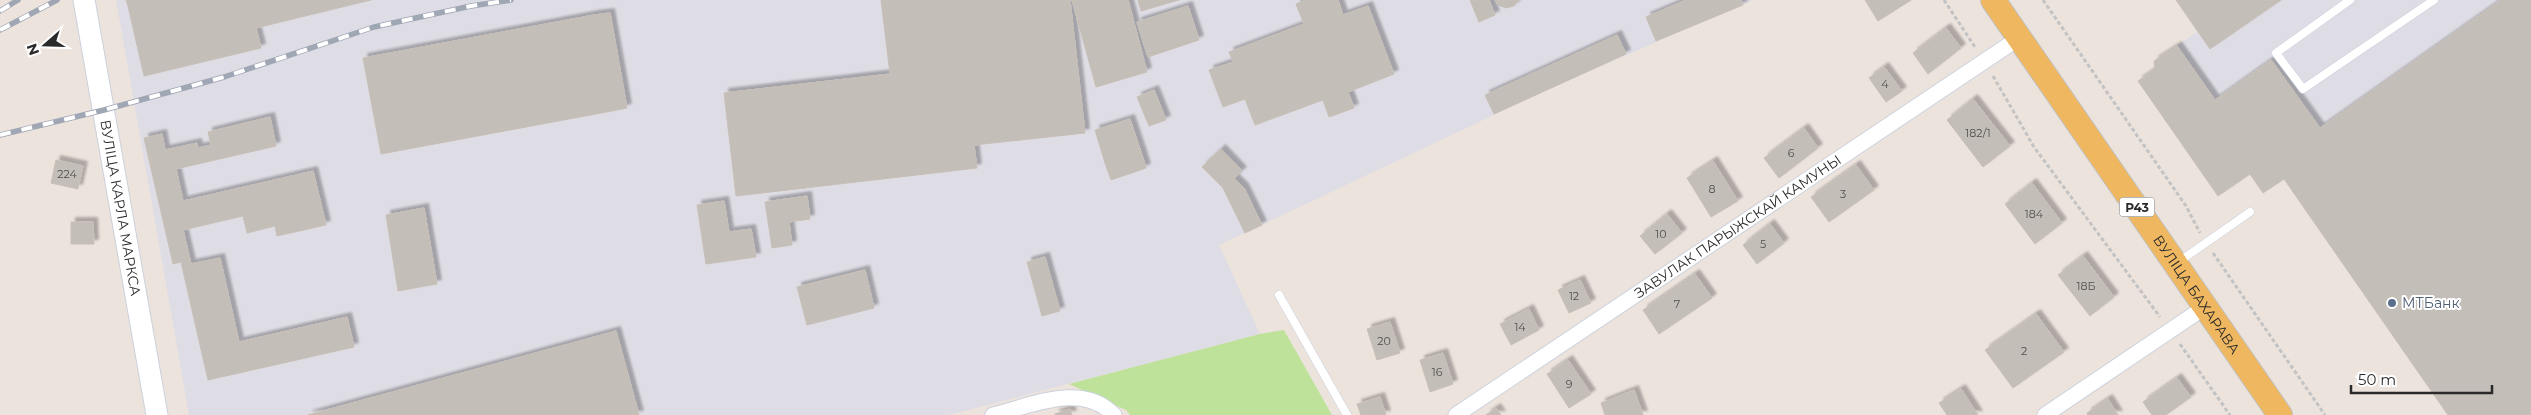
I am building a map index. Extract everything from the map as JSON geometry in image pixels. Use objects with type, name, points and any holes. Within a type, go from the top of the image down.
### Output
[{"type":"main road","name":"ВУЛІЦА КАРЛА МАРКСА","points":[[84,0],[158,415]]},
{"type":"main road","name":"ВУЛІЦА БАХАРАВА","points":[[1992,0],[2280,415]]},
{"type":"street","name":"ЗАВУЛАК ПАРЫЖСКАЙ КАМУНЫ","points":[[1456,415],[2019,38]]},
{"type":"street","points":[[2045,415],[2205,307]]},
{"type":"street","points":[[992,415],[1071,396],[1092,400],[1107,408],[1114,415]]},
{"type":"lane","points":[[2350,0],[2276,53],[2303,89],[2434,0]]},
{"type":"lane","points":[[2176,264],[2250,212]]},
{"type":"lane","points":[[1279,295],[1347,415]]},
{"type":"path","points":[[1944,0],[1985,61],[2034,147],[2170,330],[2230,415]]},
{"type":"path","points":[[2043,0],[2186,206],[2194,225],[2325,415]]},
{"type":"shaded area","points":[[116,0],[1753,0],[1551,88],[1219,245],[1260,334],[949,415],[189,415]]},
{"type":"shaded area","points":[[2176,0],[2531,0],[2263,193],[2250,174],[2218,196],[2138,81],[2155,69],[2154,61],[2197,32]]},
{"type":"green space","points":[[1284,330],[1332,415],[1130,415],[1126,410],[1069,384],[1260,334]]},
{"type":"building","points":[[126,0],[152,0],[128,6]]},
{"type":"building","points":[[152,0],[371,0],[256,28],[261,48],[144,76],[128,6]]},
{"type":"building","points":[[881,0],[1070,0],[1085,133],[974,145],[977,168],[736,196],[724,93],[890,74]]},
{"type":"building","points":[[1072,0],[1128,0],[1147,72],[1096,87]]},
{"type":"building","points":[[1138,0],[1179,0],[1141,11]]},
{"type":"building","points":[[1306,0],[1338,0],[1343,15],[1368,6],[1394,74],[1348,92],[1354,108],[1329,117],[1323,100],[1255,125],[1245,99],[1223,107],[1209,70],[1233,62],[1229,52],[1304,24],[1296,4]]},
{"type":"building","points":[[1470,0],[1489,0],[1495,15],[1479,22]]},
{"type":"building","points":[[1495,0],[1519,0],[1514,6],[1506,8],[1498,5]]},
{"type":"building","points":[[1686,0],[1741,0],[1743,5],[1656,41],[1646,17]]},
{"type":"building","points":[[1865,0],[1911,0],[1878,21]]},
{"type":"building","points":[[2176,0],[2281,0],[2210,49]]},
{"type":"building","points":[[2501,0],[2531,0],[2531,415],[2448,415],[2284,179],[2263,193],[2250,174],[2218,196],[2138,81],[2155,69],[2154,61],[2177,46],[2215,100],[2271,60],[2320,128]]},
{"type":"building","points":[[1188,6],[1199,40],[1148,57],[1137,22]]},
{"type":"building","points":[[610,13],[627,108],[612,111],[594,15]]},
{"type":"building","points":[[594,15],[612,111],[381,154],[363,58]]},
{"type":"building","points":[[1946,28],[1961,48],[1928,74],[1913,53]]},
{"type":"building","points":[[1617,35],[1626,54],[1494,114],[1485,95]]},
{"type":"building","points":[[1884,67],[1902,91],[1886,102],[1869,78]]},
{"type":"building","points":[[1154,90],[1166,120],[1149,126],[1137,97]]},
{"type":"building","points":[[1973,99],[2010,146],[1983,167],[1947,120]]},
{"type":"building","points":[[270,117],[276,146],[176,169],[183,201],[313,171],[326,225],[277,236],[275,226],[247,233],[243,216],[183,230],[191,264],[220,258],[239,342],[347,317],[354,347],[208,380],[181,262],[173,264],[144,138],[162,134],[165,150],[197,143],[198,148],[211,145],[208,132]]},
{"type":"building","points":[[1130,119],[1141,152],[1105,163],[1095,130]]},
{"type":"building","points":[[1804,128],[1818,148],[1779,178],[1764,158]]},
{"type":"building","points":[[1221,149],[1242,171],[1234,178],[1244,188],[1262,225],[1245,233],[1223,188],[1202,167]]},
{"type":"building","points":[[1141,152],[1146,168],[1111,180],[1105,163]]},
{"type":"building","points":[[56,160],[83,166],[78,189],[51,183]]},
{"type":"building","points":[[1713,161],[1738,201],[1711,217],[1687,178]]},
{"type":"building","points":[[803,164],[805,188],[765,192],[762,168]]},
{"type":"building","points":[[1856,165],[1874,190],[1829,222],[1811,197]]},
{"type":"building","points":[[2032,183],[2062,223],[2035,244],[2005,204]]},
{"type":"building","points":[[807,196],[810,219],[789,222],[792,245],[772,248],[765,202]]},
{"type":"building","points":[[724,201],[729,232],[751,229],[756,257],[706,264],[697,205]]},
{"type":"building","points":[[424,208],[437,284],[398,291],[386,215]]},
{"type":"building","points":[[1667,214],[1682,233],[1655,254],[1640,236]]},
{"type":"building","points":[[71,222],[93,222],[94,244],[71,244]]},
{"type":"building","points":[[1770,224],[1784,243],[1757,264],[1743,245]]},
{"type":"building","points":[[2083,256],[2114,297],[2090,316],[2058,275]]},
{"type":"building","points":[[1045,257],[1060,311],[1042,316],[1027,262]]},
{"type":"building","points":[[865,270],[874,308],[807,325],[797,287]]},
{"type":"building","points":[[1695,274],[1712,298],[1659,334],[1643,310]]},
{"type":"building","points":[[1580,280],[1591,303],[1569,313],[1558,290]]},
{"type":"building","points":[[1529,309],[1539,330],[1511,345],[1500,324]]},
{"type":"building","points":[[2036,314],[2064,352],[2013,388],[1985,350]]},
{"type":"building","points":[[1390,322],[1400,353],[1377,360],[1367,329]]},
{"type":"building","points":[[616,331],[639,415],[308,415]]},
{"type":"building","points":[[1443,353],[1453,384],[1430,392],[1420,360]]},
{"type":"building","points":[[1568,360],[1591,394],[1569,408],[1547,374]]},
{"type":"building","points":[[2177,378],[2191,397],[2166,415],[2152,415],[2143,402]]},
{"type":"building","points":[[1961,389],[1978,415],[1947,415],[1939,403]]},
{"type":"building","points":[[1634,390],[1643,415],[1605,415],[1601,403]]},
{"type":"building","points":[[1380,397],[1386,415],[1361,415],[1357,404]]},
{"type":"building","points":[[2108,399],[2118,415],[2088,415],[2087,413]]},
{"type":"building","points":[[1496,408],[1501,415],[1486,415]]},
{"type":"building","points":[[1070,409],[1072,415],[1055,415],[1055,414]]},
{"type":"railway","points":[[0,11],[18,0]]},
{"type":"railway","points":[[0,30],[57,0]]},
{"type":"railway","points":[[0,135],[104,110],[224,77],[374,27],[471,6],[511,0]]},
{"type":"place","name":"МТБанк","points":[[2392,303]]}]
